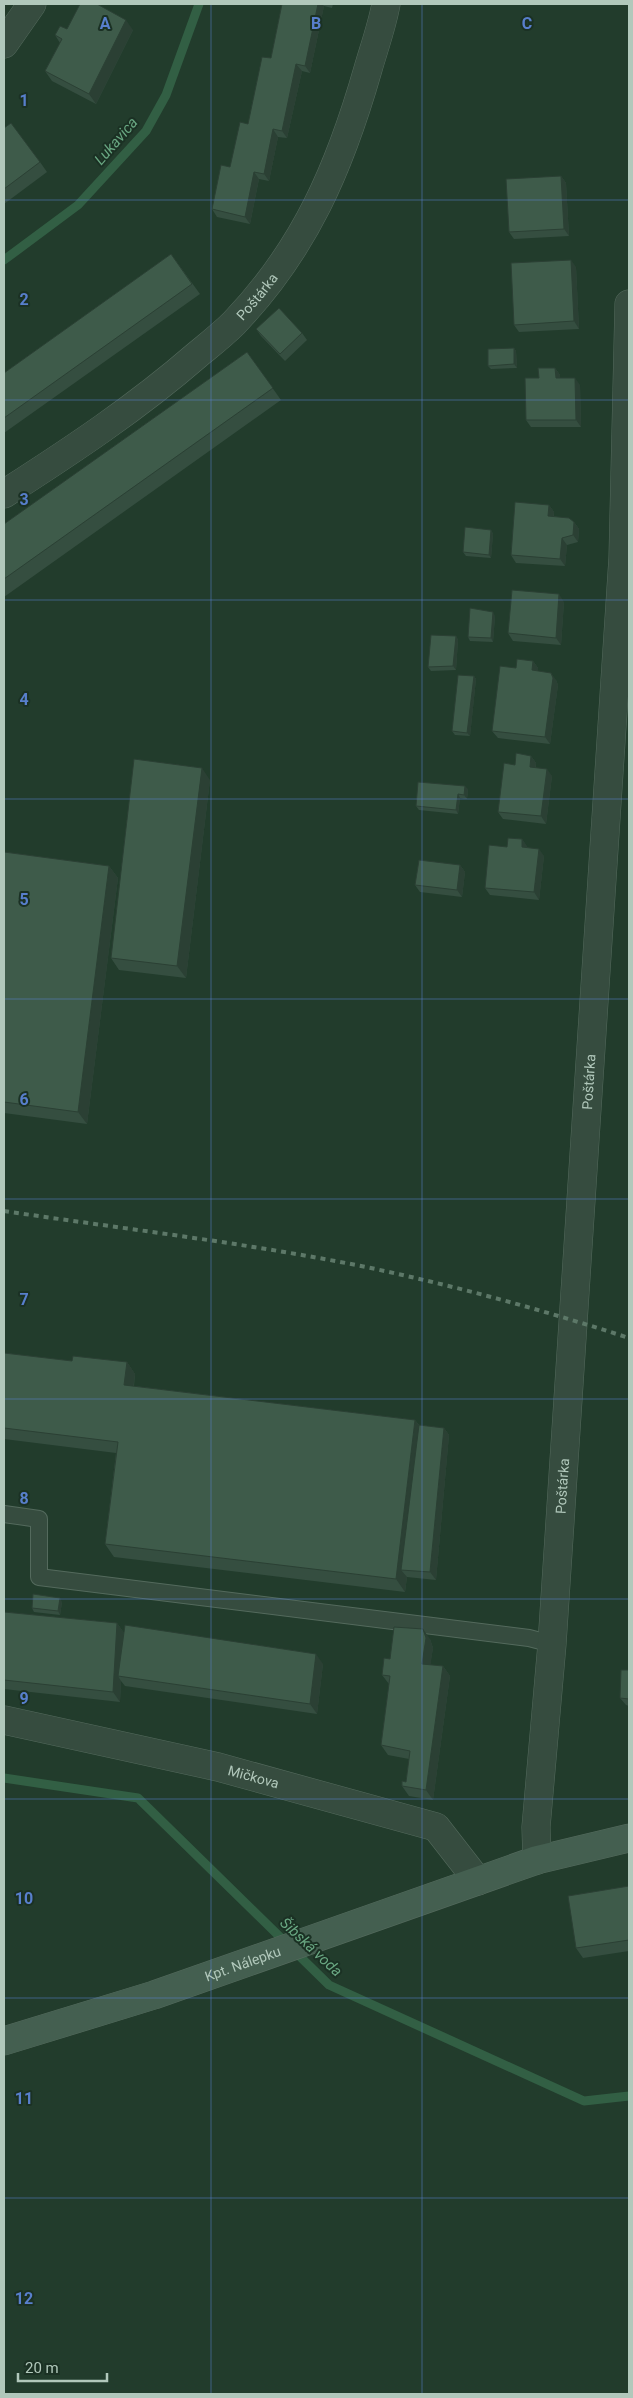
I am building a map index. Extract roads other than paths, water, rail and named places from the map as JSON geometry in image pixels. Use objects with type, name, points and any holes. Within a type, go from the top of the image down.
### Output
[{"type":"main road","points":[[537,1860],[629,1838]]},
{"type":"main road","name":"Kpt. Nálepku","points":[[4,2041],[89,2016],[253,1961],[537,1860]]},
{"type":"street","points":[[4,44],[32,4]]},
{"type":"street","name":"Poštárka","points":[[4,494],[107,427],[175,374],[233,323],[278,271],[312,218],[332,176],[356,111],[386,4]]},
{"type":"street","name":"Poštárka","points":[[537,1860],[536,1827],[552,1644],[626,556],[629,304]]},
{"type":"street","name":"Mičkova","points":[[4,1720],[218,1768],[436,1827],[478,1881]]},
{"type":"lane","points":[[4,1514],[39,1519],[39,1577],[529,1638],[552,1644]]},
{"type":"waterway","name":"Lukavica","points":[[4,260],[78,205],[146,131],[166,95],[199,4]]},
{"type":"waterway","name":"Šibská voda","points":[[4,1778],[138,1798],[329,1985],[584,2101],[629,2096]]},
{"type":"railway","points":[[4,1211],[231,1243],[366,1267],[499,1299],[629,1338]]}]
